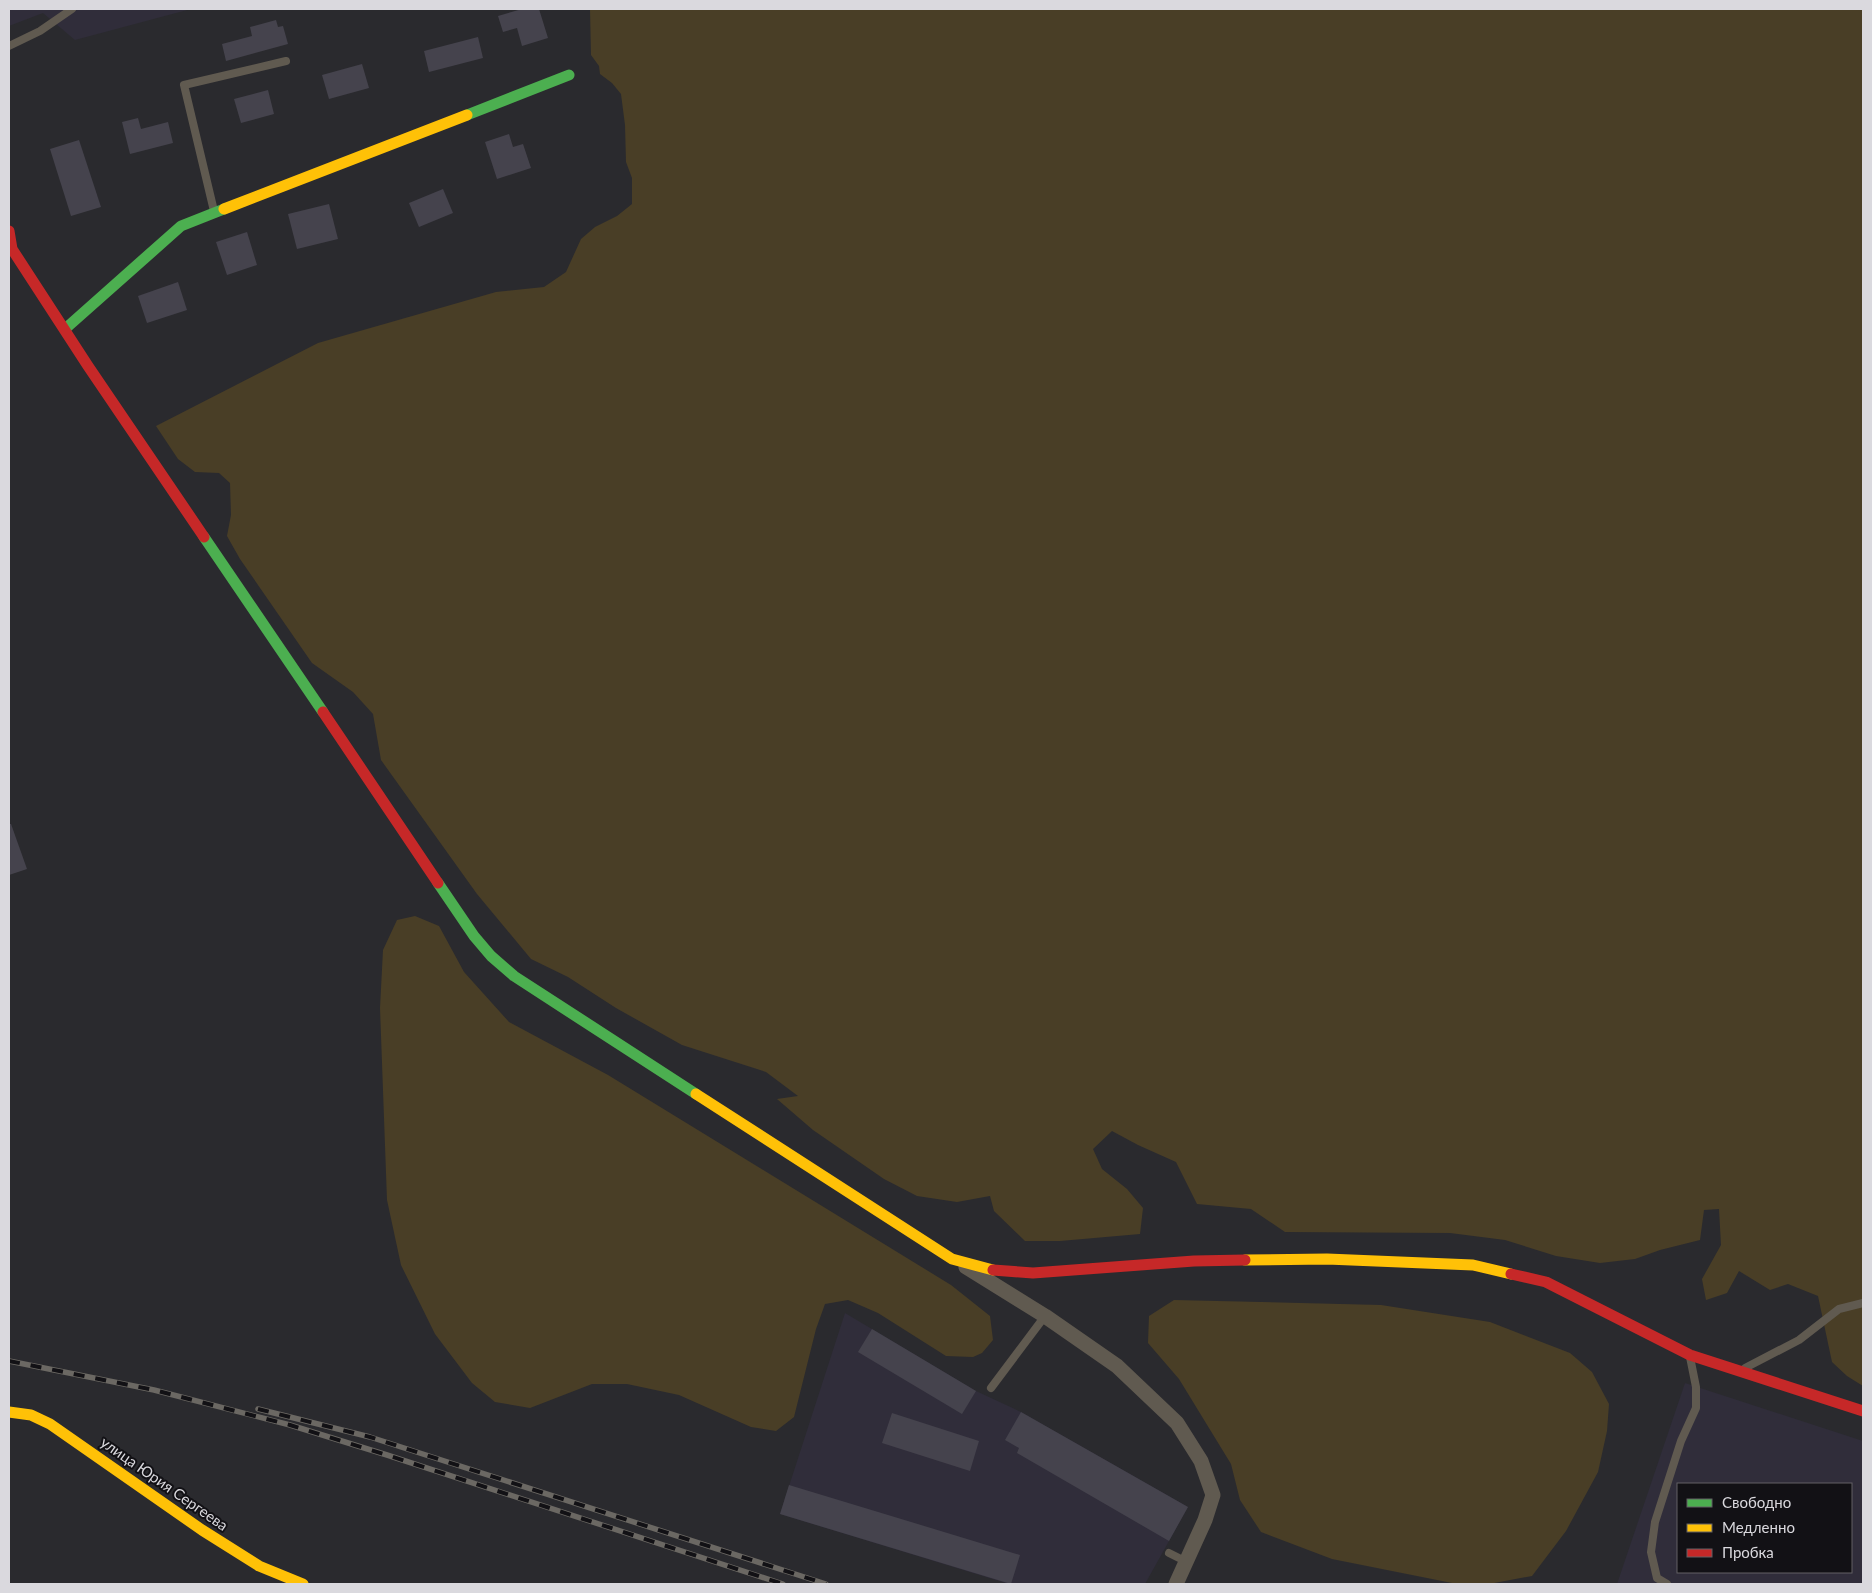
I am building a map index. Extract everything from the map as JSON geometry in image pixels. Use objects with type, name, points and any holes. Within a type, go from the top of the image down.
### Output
[{"type":"street","points":[[64,329],[181,226],[569,75]]},
{"type":"street","points":[[9,231],[12,249],[64,329],[457,911],[491,956],[514,976],[1045,1316],[1117,1366],[1176,1423],[1201,1461],[1213,1495],[1205,1520],[1176,1584]]},
{"type":"street","points":[[952,1258],[995,1270],[1033,1273],[1213,1261],[1327,1259],[1473,1264],[1546,1282],[1690,1355],[1863,1411]]},
{"type":"street","name":"улица Юрия Сергеева","points":[[9,1412],[31,1415],[50,1424],[75,1439],[144,1490],[259,1566],[303,1584]]},
{"type":"lane","points":[[9,46],[40,31],[72,9]]},
{"type":"lane","points":[[214,213],[184,85],[286,61]]},
{"type":"lane","points":[[1741,1370],[1800,1340],[1840,1309],[1863,1303]]},
{"type":"lane","points":[[991,1388],[1045,1316]]},
{"type":"lane","points":[[1667,1584],[1656,1578],[1651,1552],[1655,1522],[1666,1486],[1681,1441],[1696,1408],[1696,1387],[1690,1355]]},
{"type":"lane","points":[[1169,1553],[1187,1562]]},
{"type":"shaded area","points":[[9,9],[191,9],[75,40],[43,13],[9,26]]},
{"type":"shaded area","points":[[590,9],[1863,9],[1863,1386],[1847,1376],[1832,1362],[1818,1296],[1788,1284],[1770,1290],[1739,1271],[1727,1293],[1706,1300],[1702,1279],[1721,1245],[1719,1209],[1704,1210],[1700,1240],[1660,1250],[1635,1259],[1600,1263],[1556,1256],[1505,1240],[1450,1233],[1285,1232],[1251,1209],[1197,1204],[1176,1162],[1112,1131],[1093,1149],[1102,1169],[1127,1189],[1143,1208],[1140,1234],[1060,1241],[1025,1241],[994,1211],[990,1196],[957,1202],[917,1196],[884,1179],[813,1130],[777,1099],[798,1096],[766,1072],[682,1045],[616,1008],[568,977],[531,959],[477,894],[381,760],[373,714],[353,692],[312,663],[240,559],[227,536],[231,515],[230,483],[219,473],[195,472],[178,459],[156,426],[318,343],[496,292],[544,287],[566,272],[581,239],[595,227],[617,216],[632,204],[632,178],[626,162],[625,125],[621,94],[612,83],[600,74],[599,66],[591,55]]},
{"type":"shaded area","points":[[415,916],[439,926],[464,972],[509,1022],[608,1075],[951,1285],[990,1316],[993,1340],[982,1353],[973,1357],[946,1356],[878,1313],[848,1300],[825,1304],[816,1329],[794,1417],[776,1431],[751,1427],[679,1395],[627,1384],[592,1384],[530,1408],[495,1402],[472,1383],[435,1334],[401,1265],[387,1200],[380,1008],[383,950],[397,920]]},
{"type":"shaded area","points":[[1174,1300],[1381,1305],[1490,1322],[1570,1353],[1592,1372],[1609,1404],[1607,1431],[1598,1472],[1566,1531],[1532,1576],[1489,1584],[1457,1584],[1332,1559],[1261,1532],[1240,1500],[1231,1464],[1179,1379],[1148,1343],[1149,1316]]},
{"type":"shaded area","points":[[845,1313],[976,1391],[1021,1412],[1188,1507],[1145,1584],[1009,1584],[780,1514]]},
{"type":"shaded area","points":[[1685,1383],[1863,1441],[1863,1584],[1617,1584]]},
{"type":"building","points":[[522,9],[539,9],[548,38],[522,46],[517,28],[503,32],[498,16]]},
{"type":"building","points":[[276,20],[278,27],[283,26],[288,44],[226,61],[222,44],[252,36],[250,27]]},
{"type":"building","points":[[478,37],[483,58],[429,72],[424,51]]},
{"type":"building","points":[[362,64],[369,88],[329,99],[322,75]]},
{"type":"building","points":[[268,90],[274,114],[241,123],[234,99]]},
{"type":"building","points":[[138,118],[141,129],[168,122],[173,143],[130,154],[122,122]]},
{"type":"building","points":[[509,134],[513,147],[523,144],[531,168],[497,179],[485,142]]},
{"type":"building","points":[[79,140],[101,207],[71,216],[50,149]]},
{"type":"building","points":[[443,189],[453,213],[419,227],[409,203]]},
{"type":"building","points":[[329,204],[338,239],[297,249],[288,214]]},
{"type":"building","points":[[247,232],[257,265],[227,275],[216,242]]},
{"type":"building","points":[[178,282],[187,310],[147,323],[138,296]]},
{"type":"building","points":[[9,824],[11,824],[27,869],[9,875]]},
{"type":"building","points":[[872,1329],[976,1391],[962,1414],[858,1352]]},
{"type":"building","points":[[1021,1412],[1188,1507],[1169,1541],[1017,1453],[1019,1448],[1005,1440]]},
{"type":"building","points":[[892,1413],[979,1441],[970,1471],[882,1443]]},
{"type":"building","points":[[789,1485],[1020,1555],[1011,1584],[780,1514]]},
{"type":"railway","points":[[9,1361],[154,1390],[290,1425],[783,1584]]},
{"type":"railway","points":[[258,1409],[370,1437],[826,1584]]},
{"type":"traffic: fast","points":[[467,115],[569,75]]},
{"type":"traffic: fast","points":[[65,329],[181,226],[224,209]]},
{"type":"traffic: fast","points":[[204,537],[323,712]]},
{"type":"traffic: fast","points":[[438,883],[474,936],[491,956],[514,976],[696,1094]]},
{"type":"traffic: slow","points":[[224,209],[467,115]]},
{"type":"traffic: slow","points":[[696,1094],[952,1259],[993,1270]]},
{"type":"traffic: slow","points":[[1245,1260],[1327,1259],[1473,1265],[1511,1274]]},
{"type":"traffic: slow","points":[[9,1412],[31,1415],[50,1424],[202,1530],[259,1566],[303,1584]]},
{"type":"traffic: jam","points":[[9,231],[12,249],[88,366],[204,537]]},
{"type":"traffic: jam","points":[[323,712],[438,883]]},
{"type":"traffic: jam","points":[[993,1270],[1033,1273],[1194,1261],[1245,1260]]},
{"type":"traffic: jam","points":[[1511,1274],[1546,1282],[1690,1355],[1863,1411]]}]
